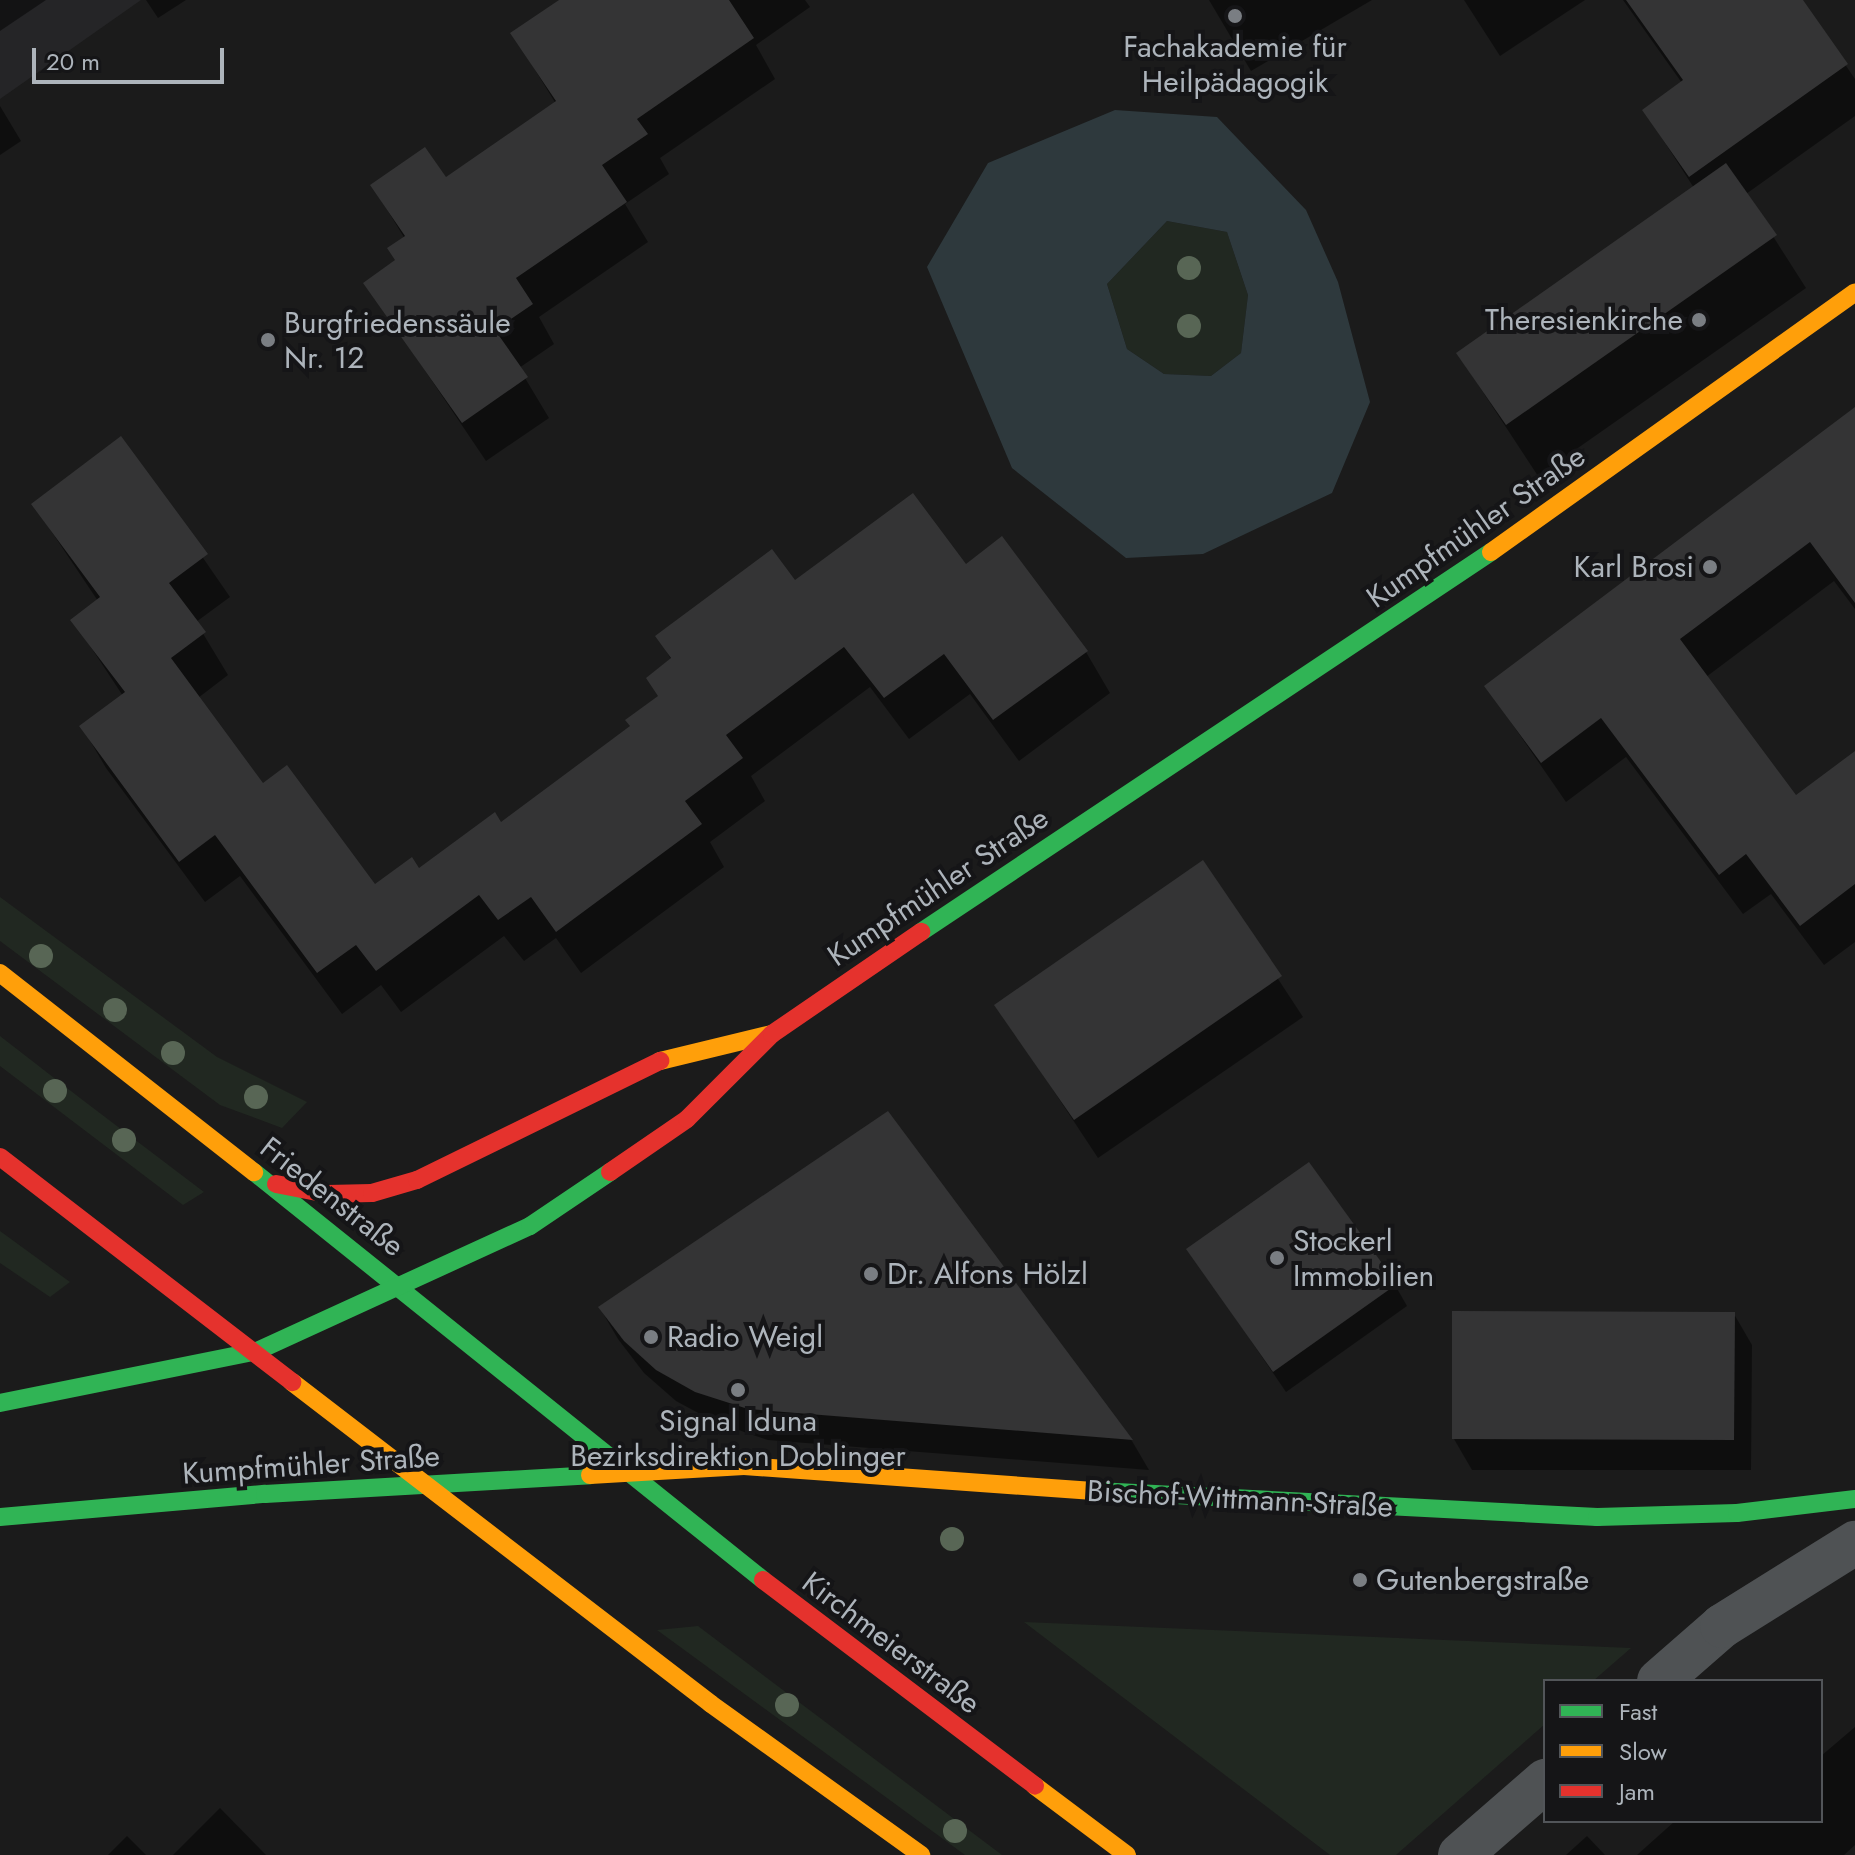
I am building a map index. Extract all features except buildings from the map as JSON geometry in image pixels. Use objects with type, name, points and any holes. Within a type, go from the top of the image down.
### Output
[{"type":"street","name":"Kumpfmühler Straße","points":[[0,1403],[257,1351],[403,1288],[530,1226],[687,1119],[772,1034],[1399,617],[1855,292]]},
{"type":"street","name":"Friedenstraße","points":[[0,973],[403,1288],[626,1470]]},
{"type":"street","points":[[270,1183],[327,1194],[372,1193],[417,1180],[470,1158],[515,1128],[627,1074],[669,1058],[772,1034]]},
{"type":"street","points":[[0,1157],[257,1351],[711,1704],[921,1855]]},
{"type":"street","name":"Bischof-Wittmann-Straße","points":[[626,1470],[744,1466],[1218,1499],[1597,1517],[1737,1513],[1855,1499]]},
{"type":"street","name":"Kumpfmühler Straße","points":[[0,1517],[626,1470]]},
{"type":"street","name":"Kirchmeierstraße","points":[[626,1470],[783,1597],[1127,1855]]},
{"type":"street","points":[[1661,1679],[1722,1626],[1855,1543]]},
{"type":"street","points":[[1460,1855],[1543,1783]]},
{"type":"shaded area","points":[[0,0],[141,0],[0,99]]},
{"type":"shaded area","points":[[1115,110],[1217,117],[1306,210],[1338,282],[1370,402],[1332,493],[1203,554],[1126,558],[1012,468],[927,267],[988,163]],"holes":[[[1167,221],[1227,232],[1248,295],[1241,353],[1211,376],[1164,374],[1127,349],[1107,284]]]},
{"type":"shaded area","points":[[1167,221],[1227,232],[1248,295],[1241,353],[1211,376],[1164,374],[1127,349],[1107,284]]},
{"type":"shaded area","points":[[0,897],[217,1057],[307,1102],[282,1128],[220,1105],[0,941]]},
{"type":"shaded area","points":[[0,1036],[204,1192],[183,1205],[0,1066]]},
{"type":"shaded area","points":[[0,1231],[70,1282],[50,1297],[0,1263]]},
{"type":"shaded area","points":[[1024,1622],[1631,1648],[1595,1679],[1543,1679],[1543,1726],[1396,1855],[1330,1855]]},
{"type":"shaded area","points":[[698,1626],[1002,1855],[965,1855],[657,1630]]},
{"type":"traffic: fast","points":[[921,932],[1491,552]]},
{"type":"traffic: fast","points":[[254,1172],[763,1580]]},
{"type":"traffic: fast","points":[[0,1403],[257,1351],[530,1226],[610,1172]]},
{"type":"traffic: fast","points":[[0,1517],[265,1494],[590,1475]]},
{"type":"traffic: fast","points":[[1097,1491],[1597,1517],[1737,1513],[1855,1499]]},
{"type":"traffic: slow","points":[[1491,552],[1855,292]]},
{"type":"traffic: slow","points":[[0,973],[254,1172]]},
{"type":"traffic: slow","points":[[660,1061],[772,1034]]},
{"type":"traffic: slow","points":[[292,1382],[711,1704],[921,1855]]},
{"type":"traffic: slow","points":[[590,1475],[744,1466],[1097,1491]]},
{"type":"traffic: slow","points":[[1035,1786],[1127,1855]]},
{"type":"traffic: jam","points":[[610,1172],[687,1119],[772,1034],[921,932]]},
{"type":"traffic: jam","points":[[276,1184],[327,1194],[372,1193],[417,1180],[660,1061]]},
{"type":"traffic: jam","points":[[0,1157],[292,1382]]},
{"type":"traffic: jam","points":[[763,1580],[1035,1786]]},
{"type":"place","name":"Fachakademie für Heilpädagogik","points":[[1235,16]]},
{"type":"place","name":"Theresienkirche","points":[[1699,320]]},
{"type":"place","name":"Burgfriedenssäule Nr. 12","points":[[268,340]]},
{"type":"place","name":"Karl Brosi","points":[[1710,567]]},
{"type":"place","name":"Stockerl Immobilien","points":[[1277,1258]]},
{"type":"place","name":"Dr. Alfons Hölzl","points":[[871,1274]]},
{"type":"place","name":"Radio Weigl","points":[[651,1337]]},
{"type":"place","name":"Signal Iduna Bezirksdirektion Doblinger","points":[[738,1390]]},
{"type":"place","name":"Gutenbergstraße","points":[[1360,1580]]}]
